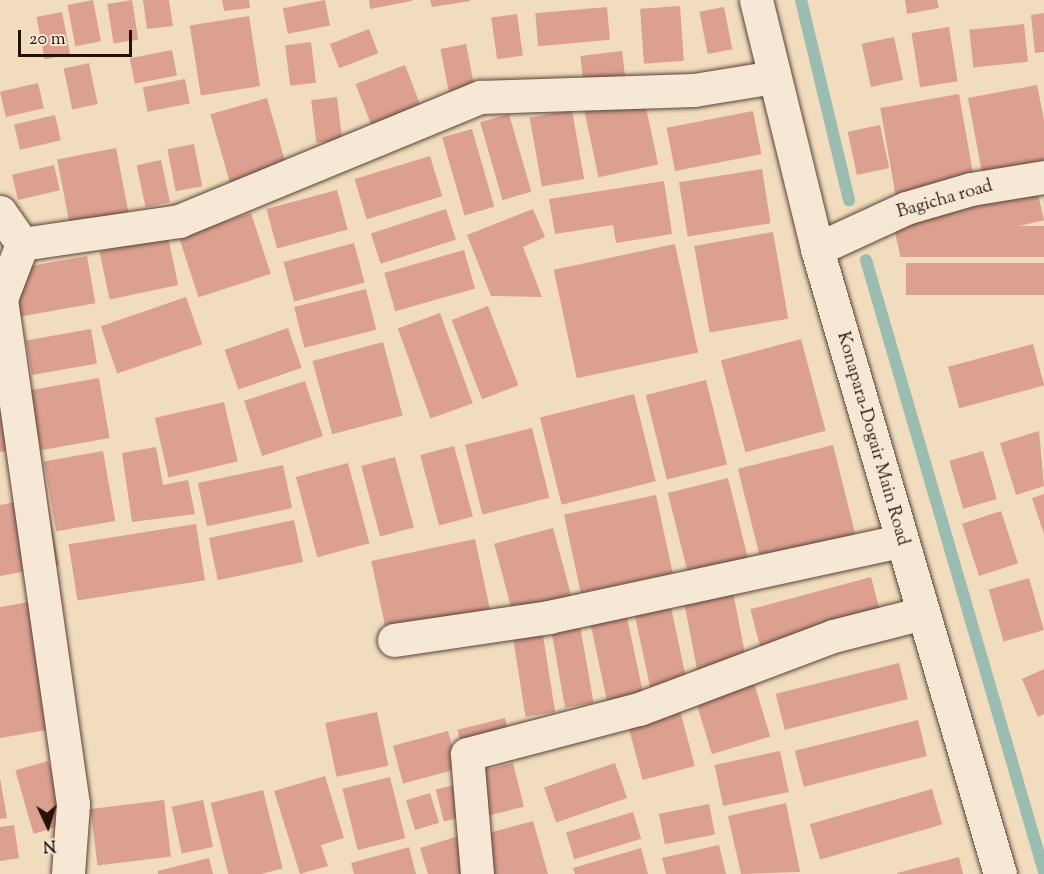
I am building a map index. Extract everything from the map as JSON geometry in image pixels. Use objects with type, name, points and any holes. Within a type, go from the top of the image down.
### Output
[{"type":"street","name":"Konapara-Dogair Main Road","points":[[756,0],[817,249],[1000,874]]},
{"type":"street","points":[[22,244],[179,221],[480,97],[694,90],[774,77]]},
{"type":"street","name":"Bagicha road","points":[[817,249],[906,208],[971,189],[1044,177]]},
{"type":"street","points":[[0,212],[22,244]]},
{"type":"street","points":[[22,244],[1,299],[73,804],[68,874]]},
{"type":"street","points":[[394,639],[549,617],[901,540]]},
{"type":"street","points":[[477,874],[467,754],[639,709],[833,636],[923,613]]},
{"type":"building","points":[[93,0],[101,41],[75,46],[67,5]]},
{"type":"building","points":[[132,0],[138,40],[114,43],[107,4]]},
{"type":"building","points":[[143,0],[169,0],[173,26],[147,29]]},
{"type":"building","points":[[222,0],[249,0],[250,8],[224,11]]},
{"type":"building","points":[[325,0],[330,26],[288,34],[283,8]]},
{"type":"building","points":[[369,0],[412,0],[412,1],[370,9]]},
{"type":"building","points":[[430,0],[470,0],[470,1],[432,7]]},
{"type":"building","points":[[905,0],[937,0],[939,8],[907,14]]},
{"type":"building","points":[[680,6],[684,61],[644,64],[640,9]]},
{"type":"building","points":[[607,7],[610,40],[538,46],[535,13]]},
{"type":"building","points":[[724,7],[732,49],[708,54],[699,12]]},
{"type":"building","points":[[62,12],[70,54],[45,59],[36,17]]},
{"type":"building","points":[[1044,13],[1044,52],[1035,53],[1031,15]]},
{"type":"building","points":[[517,14],[523,56],[497,59],[491,18]]},
{"type":"building","points":[[249,16],[260,86],[201,96],[190,25]]},
{"type":"building","points":[[1024,24],[1028,62],[973,68],[969,30]]},
{"type":"building","points":[[949,27],[958,81],[920,87],[911,33]]},
{"type":"building","points":[[369,29],[378,53],[339,68],[330,44]]},
{"type":"building","points":[[894,37],[903,80],[871,87],[862,44]]},
{"type":"building","points":[[311,42],[316,83],[290,86],[285,45]]},
{"type":"building","points":[[466,44],[474,86],[449,91],[440,49]]},
{"type":"building","points":[[172,50],[177,76],[135,84],[130,58]]},
{"type":"building","points":[[622,51],[625,76],[583,81],[580,56]]},
{"type":"building","points":[[89,63],[98,104],[72,109],[64,68]]},
{"type":"building","points":[[405,65],[424,114],[375,133],[356,84]]},
{"type":"building","points":[[185,79],[190,104],[148,112],[143,87]]},
{"type":"building","points":[[38,83],[44,108],[6,117],[0,92]]},
{"type":"building","points":[[1037,85],[1044,120],[1044,166],[983,178],[968,98]]},
{"type":"building","points":[[959,94],[974,182],[896,196],[880,108]]},
{"type":"building","points":[[337,97],[342,140],[316,143],[311,100]]},
{"type":"building","points":[[267,98],[287,166],[230,183],[210,114]]},
{"type":"building","points":[[644,98],[658,165],[598,177],[584,111]]},
{"type":"building","points":[[572,110],[584,179],[542,186],[530,117]]},
{"type":"building","points":[[753,111],[761,154],[675,171],[667,128]]},
{"type":"building","points":[[509,114],[531,192],[502,200],[480,122]]},
{"type":"building","points":[[55,115],[61,140],[20,150],[14,124]]},
{"type":"building","points":[[880,125],[889,168],[857,175],[848,132]]},
{"type":"building","points":[[472,129],[494,207],[465,215],[442,138]]},
{"type":"building","points":[[194,144],[202,186],[176,191],[167,149]]},
{"type":"building","points":[[116,148],[130,218],[71,229],[57,159]]},
{"type":"building","points":[[430,156],[442,196],[367,219],[354,179]]},
{"type":"building","points":[[161,160],[170,202],[145,207],[137,165]]},
{"type":"building","points":[[54,165],[60,190],[18,200],[12,175]]},
{"type":"building","points":[[762,169],[771,223],[688,236],[679,182]]},
{"type":"building","points":[[664,181],[672,234],[616,243],[613,225],[555,234],[549,199]]},
{"type":"building","points":[[337,190],[348,230],[277,248],[266,209]]},
{"type":"building","points":[[1037,190],[1044,220],[900,253],[893,223]]},
{"type":"building","points":[[446,209],[456,239],[381,264],[371,233]]},
{"type":"building","points":[[533,209],[545,237],[523,247],[542,297],[491,296],[467,235]]},
{"type":"building","points":[[251,213],[271,274],[198,297],[179,236]]},
{"type":"building","points":[[900,226],[1044,226],[1044,257],[900,257]]},
{"type":"building","points":[[773,232],[788,319],[709,333],[694,246]]},
{"type":"building","points":[[168,237],[178,285],[110,299],[100,252]]},
{"type":"building","points":[[354,243],[365,283],[294,301],[283,262]]},
{"type":"building","points":[[675,244],[698,353],[577,378],[554,270]]},
{"type":"building","points":[[464,250],[475,288],[395,311],[384,273]]},
{"type":"building","points":[[87,256],[95,303],[20,316],[12,269]]},
{"type":"building","points":[[906,263],[1044,263],[1044,295],[906,295]]},
{"type":"building","points":[[366,289],[376,330],[304,348],[294,307]]},
{"type":"building","points":[[186,297],[202,344],[117,374],[101,326]]},
{"type":"building","points":[[488,306],[518,385],[482,399],[452,320]]},
{"type":"building","points":[[440,313],[473,403],[431,419],[398,328]]},
{"type":"building","points":[[288,328],[302,368],[238,390],[225,350]]},
{"type":"building","points":[[91,329],[97,363],[32,375],[26,340]]},
{"type":"building","points":[[801,339],[826,431],[745,452],[721,360]]},
{"type":"building","points":[[383,342],[403,415],[332,434],[312,361]]},
{"type":"building","points":[[1033,344],[1044,386],[959,408],[948,367]]},
{"type":"building","points":[[99,378],[110,438],[41,450],[30,390]]},
{"type":"building","points":[[0,380],[15,449],[0,452]]},
{"type":"building","points":[[706,380],[727,464],[667,479],[646,395]]},
{"type":"building","points":[[305,381],[323,436],[262,456],[244,401]]},
{"type":"building","points":[[634,394],[656,481],[562,505],[540,417]]},
{"type":"building","points":[[224,402],[238,461],[169,477],[155,418]]},
{"type":"building","points":[[532,428],[549,498],[482,515],[465,445]]},
{"type":"building","points":[[1039,431],[1044,486],[1016,495],[1000,443]]},
{"type":"building","points":[[833,445],[856,538],[761,562],[738,469]]},
{"type":"building","points":[[454,446],[473,517],[439,526],[420,455]]},
{"type":"building","points":[[156,447],[163,485],[188,480],[195,514],[132,522],[122,453]]},
{"type":"building","points":[[103,451],[115,521],[56,531],[44,461]]},
{"type":"building","points":[[983,451],[997,499],[963,509],[949,461]]},
{"type":"building","points":[[395,457],[414,528],[380,537],[361,466]]},
{"type":"building","points":[[348,463],[369,543],[317,557],[296,477]]},
{"type":"building","points":[[283,465],[292,508],[207,526],[198,483]]},
{"type":"building","points":[[728,478],[748,560],[688,575],[668,493]]},
{"type":"building","points":[[1044,494],[1044,534],[1032,498]]},
{"type":"building","points":[[656,495],[673,573],[581,593],[564,515]]},
{"type":"building","points":[[46,496],[59,565],[0,576],[0,505]]},
{"type":"building","points":[[1001,511],[1018,563],[979,576],[962,524]]},
{"type":"building","points":[[294,520],[303,562],[218,580],[209,538]]},
{"type":"building","points":[[196,524],[205,580],[78,600],[69,544]]},
{"type":"building","points":[[553,528],[571,596],[512,611],[494,544]]},
{"type":"building","points":[[475,539],[491,613],[387,635],[371,561]]},
{"type":"building","points":[[871,577],[886,633],[765,665],[750,609]]},
{"type":"building","points":[[1029,578],[1044,630],[1004,641],[989,590]]},
{"type":"building","points":[[733,592],[746,661],[697,670],[684,602]]},
{"type":"building","points":[[669,598],[687,682],[651,690],[633,606]]},
{"type":"building","points":[[41,600],[64,727],[0,738],[0,607]]},
{"type":"building","points":[[625,608],[643,693],[607,701],[589,616]]},
{"type":"building","points":[[579,620],[594,703],[565,708],[550,625]]},
{"type":"building","points":[[542,629],[555,712],[526,717],[512,634]]},
{"type":"building","points":[[899,663],[908,699],[785,730],[776,694]]},
{"type":"building","points":[[1044,669],[1044,714],[1038,717],[1022,679]]},
{"type":"building","points":[[753,680],[770,736],[712,754],[695,698]]},
{"type":"building","points":[[679,707],[695,766],[643,780],[627,721]]},
{"type":"building","points":[[377,712],[388,766],[337,777],[325,723]]},
{"type":"building","points":[[505,718],[514,753],[466,765],[457,730]]},
{"type":"building","points":[[918,720],[927,756],[804,787],[795,751]]},
{"type":"building","points":[[448,731],[458,769],[403,783],[393,746]]},
{"type":"building","points":[[780,751],[789,792],[723,806],[714,765]]},
{"type":"building","points":[[48,761],[66,824],[34,834],[15,770]]},
{"type":"building","points":[[513,763],[524,807],[480,818],[469,774]]},
{"type":"building","points":[[615,763],[627,798],[556,822],[544,787]]},
{"type":"building","points":[[325,776],[344,838],[321,845],[328,866],[300,874],[274,791]]},
{"type":"building","points":[[390,777],[405,838],[358,850],[342,789]]},
{"type":"building","points":[[0,778],[7,818],[0,819]]},
{"type":"building","points":[[462,783],[470,815],[444,822],[436,790]]},
{"type":"building","points":[[932,789],[942,825],[820,860],[810,824]]},
{"type":"building","points":[[263,790],[283,869],[261,874],[228,874],[211,803]]},
{"type":"building","points":[[430,793],[439,823],[415,830],[406,800]]},
{"type":"building","points":[[164,800],[171,857],[97,866],[91,809]]},
{"type":"building","points":[[203,800],[213,847],[182,854],[172,807]]},
{"type":"building","points":[[786,803],[800,872],[741,874],[728,816]]},
{"type":"building","points":[[709,804],[715,834],[665,844],[659,814]]},
{"type":"building","points":[[633,812],[641,839],[574,859],[566,832]]},
{"type":"building","points":[[533,821],[548,874],[484,874],[474,837]]},
{"type":"building","points":[[14,825],[19,858],[0,861],[0,827]]},
{"type":"building","points":[[462,835],[474,874],[428,874],[420,848]]},
{"type":"building","points":[[719,845],[726,874],[666,874],[662,858]]},
{"type":"building","points":[[409,847],[416,874],[354,874],[351,863]]},
{"type":"building","points":[[641,848],[648,874],[575,874],[573,868]]},
{"type":"building","points":[[959,857],[963,874],[897,874],[897,873]]},
{"type":"building","points":[[209,858],[213,874],[158,874],[158,871]]},
{"type":"waterway","points":[[801,0],[849,200]]},
{"type":"waterway","points":[[866,260],[1044,872]]}]
